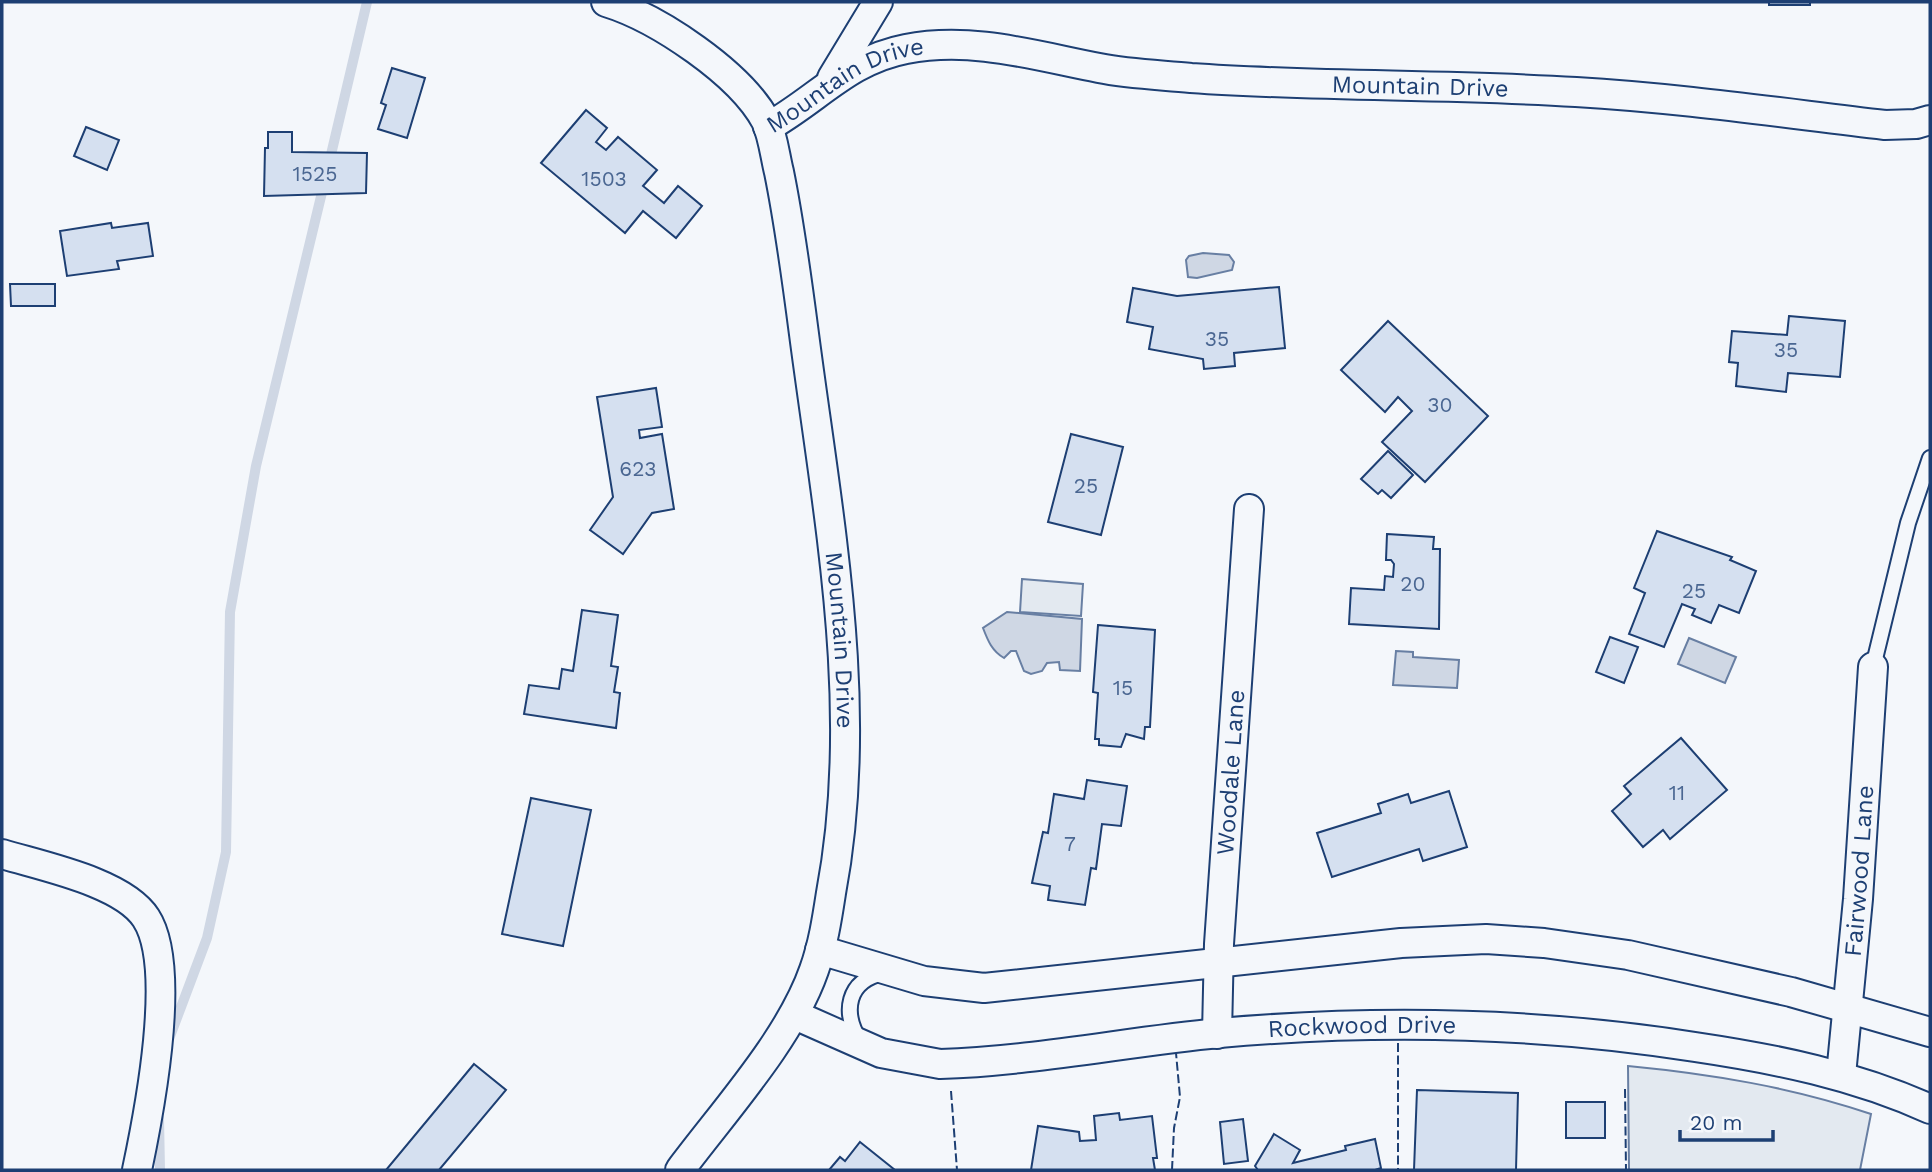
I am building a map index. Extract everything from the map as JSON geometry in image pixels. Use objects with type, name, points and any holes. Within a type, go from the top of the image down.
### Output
[{"type":"street","points":[[606,2],[673,32],[693,46],[730,78],[760,112],[768,127]]},
{"type":"street","points":[[831,81],[878,2]]},
{"type":"street","name":"Mountain Drive","points":[[680,1170],[795,1014],[820,950],[839,859],[843,818],[845,722],[841,635],[826,488],[789,223],[768,127],[802,107],[831,81],[873,58],[904,49],[950,44],[1019,51],[1111,70],[1193,78],[1579,92],[1885,125],[1916,124],[1930,120]]},
{"type":"street","name":"Woodale Lane","points":[[1217,1034],[1219,965],[1249,509]]},
{"type":"street","name":"Fairwood Lane","points":[[1841,1075],[1873,667]]},
{"type":"street","points":[[2,853],[88,881],[123,897],[146,917],[156,942],[162,982],[147,1124],[137,1170]]},
{"type":"street","points":[[820,950],[887,972],[956,987],[984,988],[1424,941],[1522,941],[1628,955],[1769,986],[1930,1032]]},
{"type":"street","name":"Rockwood Drive","points":[[795,1014],[864,1046],[901,1059],[960,1063],[1217,1034],[1340,1024],[1507,1025],[1635,1037],[1769,1058],[1841,1075],[1930,1109]]},
{"type":"lane","points":[[1873,667],[1908,523],[1930,458]]},
{"type":"lane","points":[[864,1046],[853,1028],[849,1001],[860,983],[887,972]]},
{"type":"shaded area","points":[[1203,253],[1229,255],[1234,262],[1232,270],[1197,278],[1188,277],[1186,260],[1189,256]]},
{"type":"shaded area","points":[[1022,579],[1083,584],[1081,616],[1020,612]]},
{"type":"shaded area","points":[[1007,612],[1082,619],[1080,671],[1060,670],[1059,662],[1047,663],[1042,671],[1031,674],[1024,671],[1016,651],[1011,651],[1004,658],[996,652],[983,628]]},
{"type":"shaded area","points":[[1689,638],[1736,657],[1725,683],[1678,664]]},
{"type":"shaded area","points":[[1396,651],[1413,652],[1413,657],[1459,660],[1457,688],[1393,685]]},
{"type":"shaded area","points":[[1628,1066],[1751,1083],[1811,1096],[1871,1114],[1860,1170],[1629,1170]]},
{"type":"building","points":[[1769,2],[1810,2],[1810,5],[1769,5]]},
{"type":"building","points":[[392,68],[425,78],[407,138],[378,129],[386,105],[381,103]]},
{"type":"building","points":[[586,110],[607,128],[596,142],[606,150],[618,137],[657,170],[643,186],[664,203],[678,186],[702,206],[676,238],[643,211],[625,233],[541,163]]},
{"type":"building","points":[[86,127],[119,140],[107,170],[74,156]]},
{"type":"building","points":[[268,132],[292,132],[292,152],[367,153],[366,193],[264,196]]},
{"type":"building","points":[[111,223],[112,228],[148,223],[153,256],[117,261],[119,269],[67,276],[60,231]]},
{"type":"building","points":[[10,284],[55,284],[55,306],[11,306]]},
{"type":"building","points":[[1279,287],[1285,348],[1234,353],[1235,366],[1204,369],[1203,359],[1149,349],[1153,327],[1127,322],[1133,288],[1177,296]]},
{"type":"building","points":[[1789,316],[1845,321],[1840,377],[1788,373],[1786,392],[1736,386],[1738,363],[1729,362],[1732,331],[1787,335]]},
{"type":"building","points":[[1388,321],[1488,416],[1425,482],[1382,442],[1412,411],[1398,397],[1385,412],[1341,370]]},
{"type":"building","points":[[656,388],[662,427],[639,430],[640,438],[662,434],[674,509],[652,513],[623,554],[590,530],[613,497],[597,397]]},
{"type":"building","points":[[1071,434],[1123,447],[1101,535],[1048,522]]},
{"type":"building","points":[[1388,451],[1413,475],[1391,498],[1382,490],[1378,494],[1361,479]]},
{"type":"building","points":[[1657,531],[1732,557],[1730,560],[1756,571],[1739,613],[1719,605],[1711,623],[1692,615],[1695,609],[1682,604],[1664,647],[1629,634],[1645,593],[1634,588]]},
{"type":"building","points":[[1387,534],[1434,537],[1433,549],[1440,549],[1439,629],[1349,624],[1351,588],[1384,590],[1385,576],[1393,577],[1394,564],[1391,560],[1386,560]]},
{"type":"building","points":[[582,610],[618,615],[611,666],[618,667],[614,692],[620,693],[616,728],[524,714],[529,685],[559,689],[562,669],[573,671]]},
{"type":"building","points":[[1098,625],[1155,630],[1150,727],[1145,727],[1144,739],[1126,734],[1121,747],[1099,745],[1099,739],[1095,739],[1098,693],[1093,692]]},
{"type":"building","points":[[1610,637],[1638,647],[1624,683],[1596,672]]},
{"type":"building","points":[[1681,738],[1727,790],[1670,839],[1663,830],[1643,847],[1612,811],[1631,794],[1624,786]]},
{"type":"building","points":[[1087,780],[1127,786],[1121,826],[1102,824],[1096,869],[1091,868],[1085,905],[1048,900],[1050,886],[1032,883],[1043,832],[1048,833],[1054,794],[1084,799]]},
{"type":"building","points":[[1449,791],[1467,847],[1423,861],[1419,849],[1332,877],[1317,833],[1381,813],[1378,804],[1408,794],[1411,803]]},
{"type":"building","points":[[531,798],[591,810],[563,946],[502,934]]},
{"type":"building","points":[[474,1064],[506,1090],[439,1170],[386,1170]]},
{"type":"building","points":[[1417,1090],[1518,1093],[1516,1170],[1414,1170]]},
{"type":"building","points":[[1566,1102],[1605,1102],[1605,1138],[1566,1138]]},
{"type":"building","points":[[1119,1113],[1120,1120],[1152,1116],[1157,1158],[1153,1158],[1155,1170],[1031,1170],[1038,1126],[1079,1132],[1080,1141],[1096,1140],[1094,1116]]},
{"type":"building","points":[[1243,1119],[1248,1161],[1224,1164],[1220,1122]]},
{"type":"building","points":[[1274,1134],[1300,1150],[1293,1163],[1346,1150],[1345,1146],[1375,1139],[1381,1168],[1258,1170],[1255,1166]]},
{"type":"building","points":[[860,1142],[895,1170],[829,1170],[840,1157],[845,1161]]},
{"type":"waterway","points":[[329,163],[367,2]]},
{"type":"waterway","points":[[169,1039],[207,938],[226,852],[230,612],[256,466],[324,184]]},
{"type":"waterway","points":[[159,1118],[160,1170]]},
{"type":"fence","points":[[1398,1043],[1398,1170]]},
{"type":"fence","points":[[1172,1170],[1174,1128],[1180,1097],[1176,1053]]},
{"type":"fence","points":[[1625,1089],[1626,1170]]},
{"type":"fence","points":[[951,1091],[957,1170]]}]
